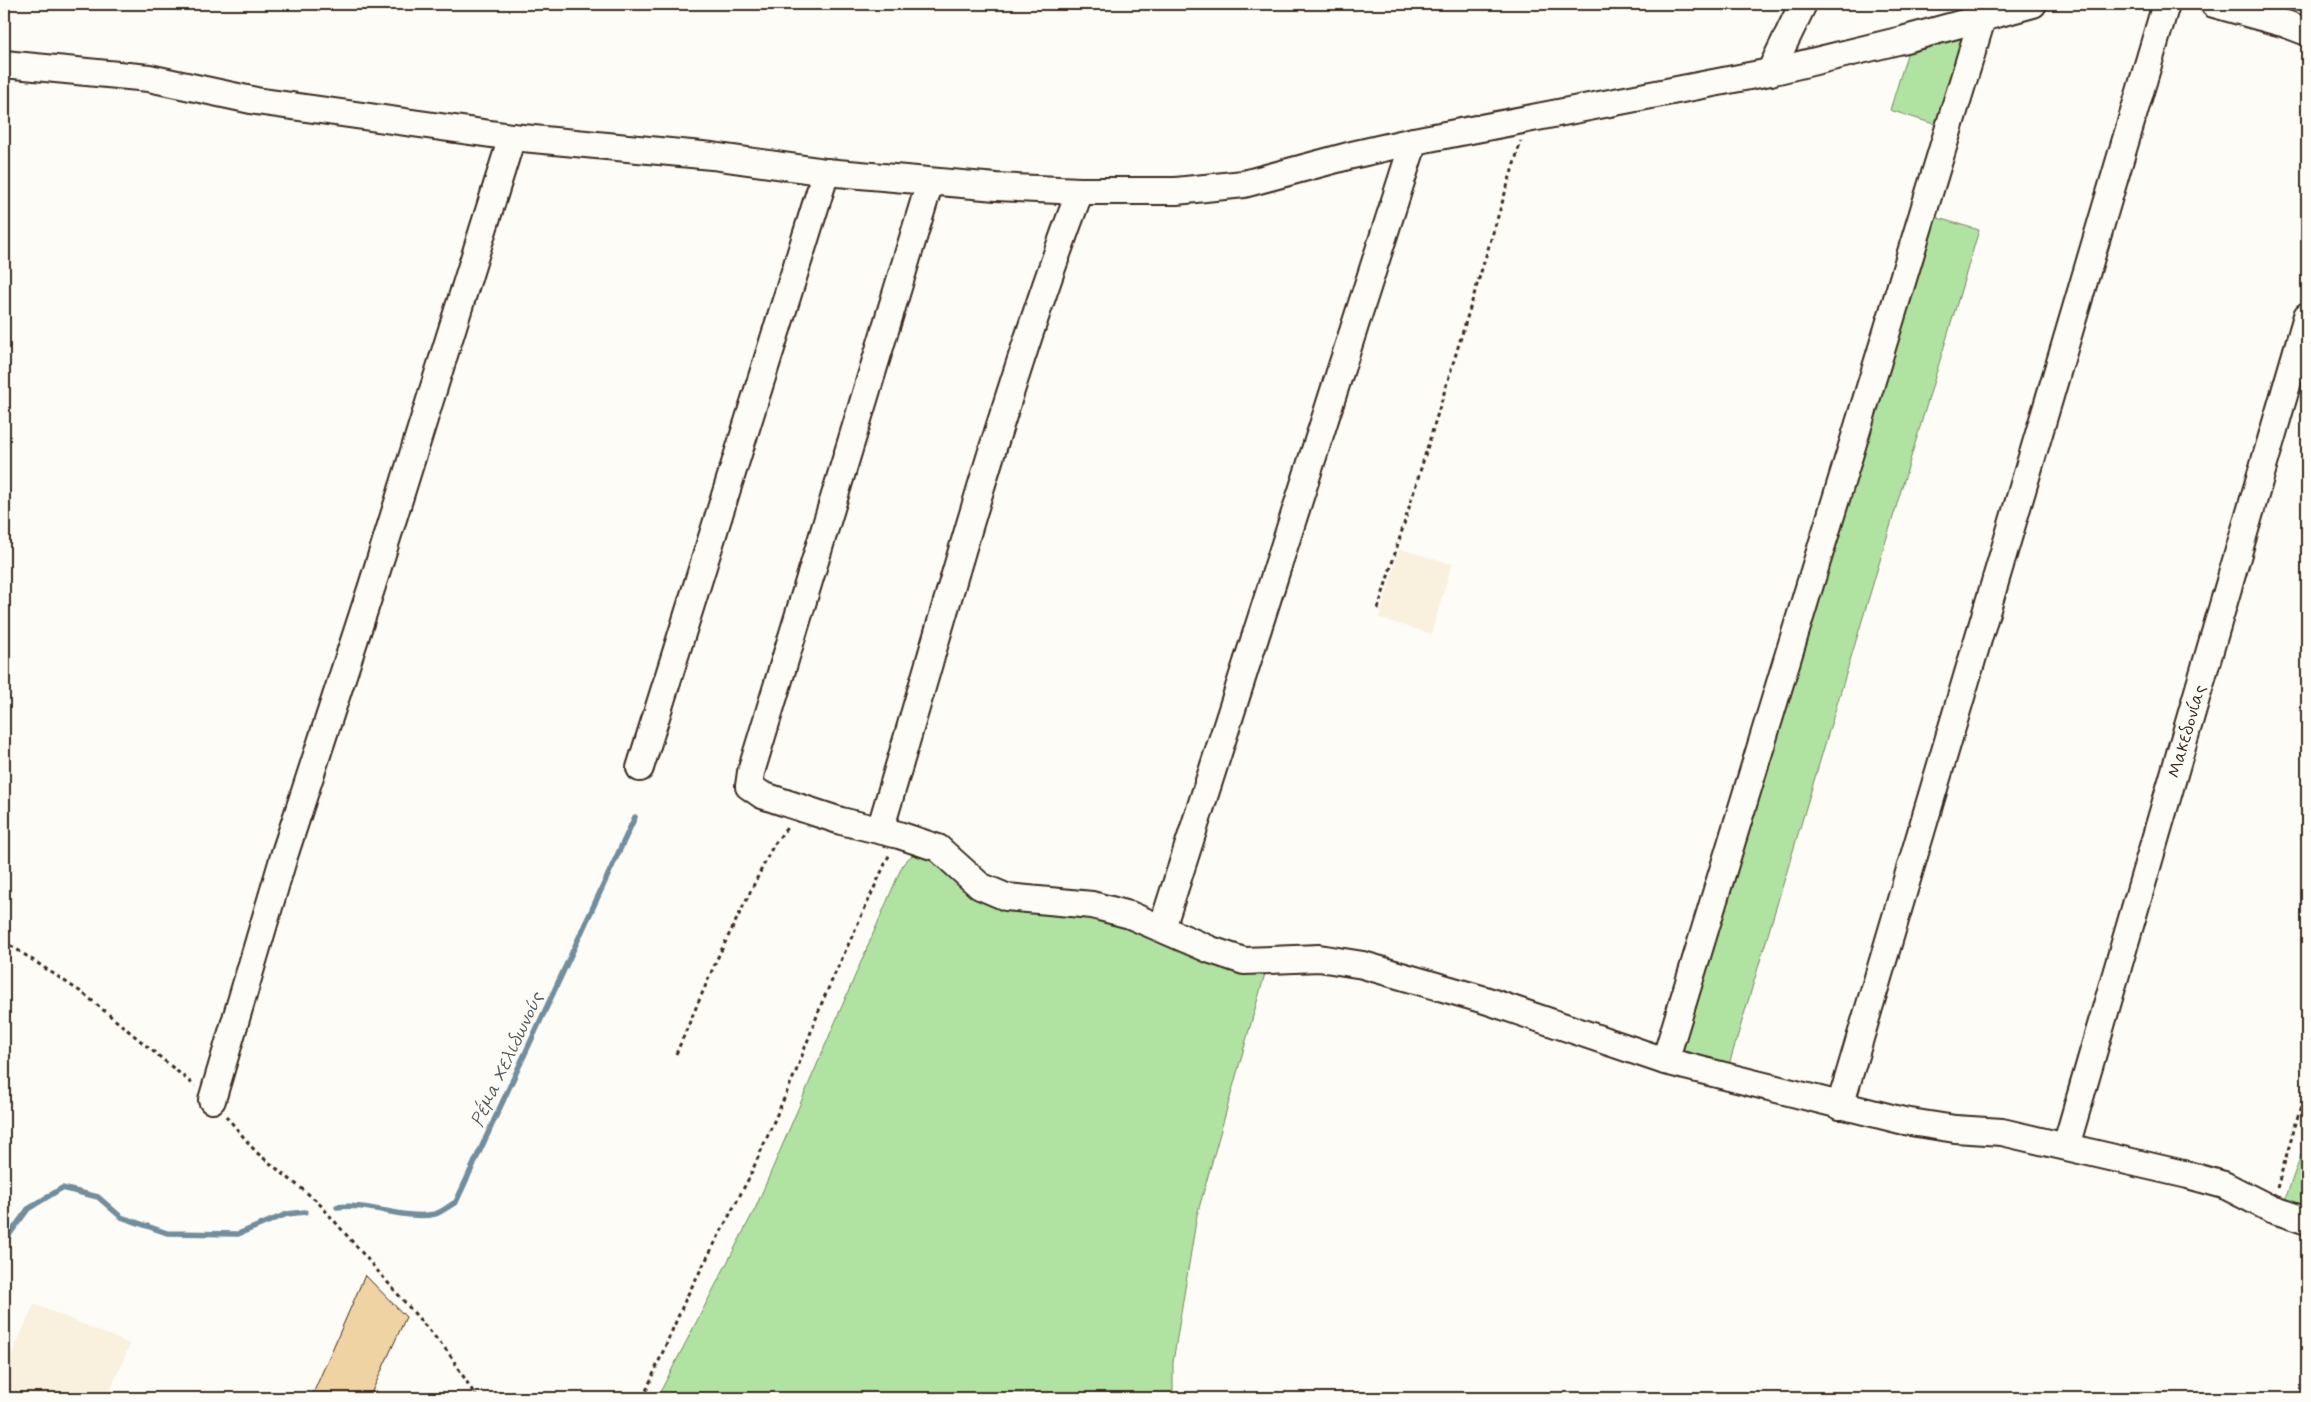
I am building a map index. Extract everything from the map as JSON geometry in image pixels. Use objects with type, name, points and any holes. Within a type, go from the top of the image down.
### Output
[{"type":"street","points":[[1770,72],[1803,4]]},
{"type":"street","points":[[4,64],[149,78],[256,101],[512,137],[712,156],[826,172],[930,182],[1080,192],[1176,190],[1244,184],[1352,155],[1770,72],[1850,54],[2033,4]]},
{"type":"street","points":[[1840,1106],[2166,4]]},
{"type":"street","points":[[2221,4],[2307,32]]},
{"type":"street","points":[[1665,1061],[1982,19]]},
{"type":"street","points":[[212,1100],[284,856],[372,586],[512,137]]},
{"type":"street","points":[[1162,928],[1414,142]]},
{"type":"street","points":[[640,768],[826,172]]},
{"type":"street","points":[[930,182],[751,772],[749,786],[762,795],[811,812],[890,832],[938,848],[980,886],[1006,897],[1092,905],[1130,915],[1211,950],[1244,961],[1319,958],[1363,965],[1485,1000],[1665,1061],[1763,1084],[1840,1106],[1955,1129],[2002,1132],[2224,1185],[2271,1209],[2307,1221]]},
{"type":"street","points":[[890,832],[993,450],[1046,283],[1080,192]]},
{"type":"street","name":"Μακεδονίας","points":[[2066,1146],[2307,316]]},
{"type":"path","points":[[1378,609],[1527,121]]},
{"type":"path","points":[[676,1054],[717,959],[773,846],[788,826],[811,812]]},
{"type":"path","points":[[643,1398],[687,1296],[749,1178],[797,1068],[890,832]]},
{"type":"path","points":[[4,941],[84,994],[212,1100],[256,1152],[317,1201],[448,1352],[477,1398]]},
{"type":"path","points":[[2271,1209],[2307,1085]]},
{"type":"shaded area","points":[[1400,549],[1452,564],[1431,634],[1379,618]]},
{"type":"shaded area","points":[[34,1304],[130,1344],[107,1398],[4,1398],[4,1372]]},
{"type":"green space","points":[[1958,34],[1968,37],[1940,126],[1890,110],[1909,48]]},
{"type":"green space","points":[[1931,216],[1979,230],[1728,1068],[1674,1055]]},
{"type":"green space","points":[[921,850],[966,880],[1094,916],[1266,970],[1197,1215],[1173,1362],[1173,1398],[657,1398],[755,1209],[903,864],[913,854]]},
{"type":"green space","points":[[2307,1138],[2307,1219],[2281,1211]]},
{"type":"building","points":[[365,1275],[406,1317],[369,1398],[311,1398]]},
{"type":"waterway","name":"Ρέμα Χελιδωνούς","points":[[337,1207],[362,1207],[424,1216],[438,1213],[456,1202],[635,817]]},
{"type":"waterway","name":"Ρέμα Χελιδωνούς","points":[[4,1242],[28,1209],[62,1188],[98,1197],[121,1217],[167,1233],[238,1234],[287,1214],[305,1212]]}]
